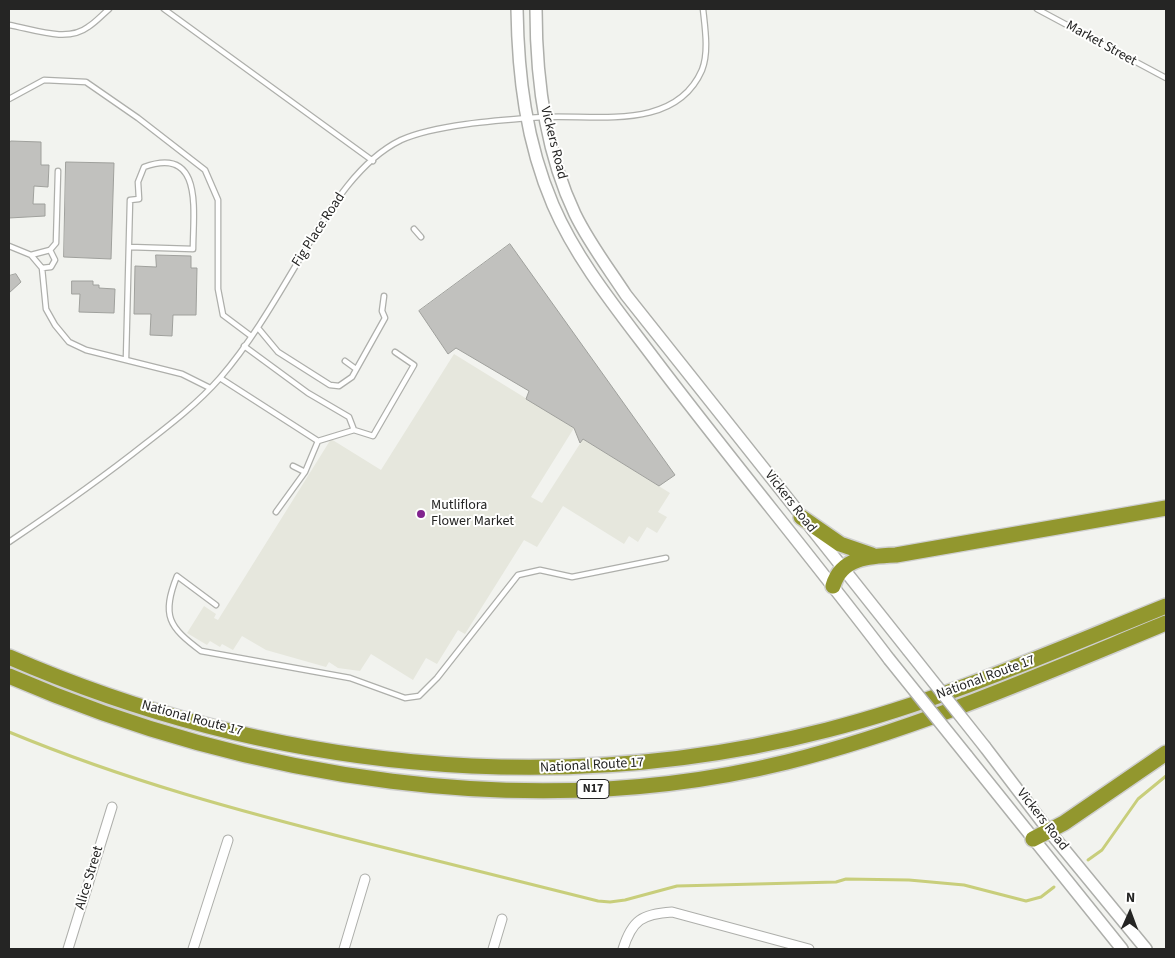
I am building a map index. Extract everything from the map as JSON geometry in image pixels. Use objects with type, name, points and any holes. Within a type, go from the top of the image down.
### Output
[{"type":"highway","points":[[833,586],[843,568],[852,561],[1166,508]]},
{"type":"highway","points":[[801,517],[840,544],[875,556]]},
{"type":"highway","name":"National Route 17","points":[[9,657],[36,669],[147,708],[210,726],[288,744],[360,756],[422,763],[507,768],[578,768],[697,758],[826,730],[958,689],[1166,606]]},
{"type":"highway","name":"N17","points":[[9,676],[48,693],[123,720],[238,752],[337,772],[391,781],[495,790],[609,788],[678,782],[728,774],[785,762],[854,744],[918,723],[1166,624]]},
{"type":"highway","points":[[1032,839],[1064,823],[1166,753]]},
{"type":"main road","name":"Vickers Road","points":[[518,9],[521,86],[536,155],[554,206],[587,266],[756,491],[1032,839],[1122,949]]},
{"type":"main road","name":"Vickers Road","points":[[536,9],[537,46],[552,154],[576,216],[609,270],[626,296],[985,747],[1049,831],[1146,949]]},
{"type":"street","name":"Alice Street","points":[[68,949],[112,807]]},
{"type":"street","points":[[193,949],[228,840]]},
{"type":"street","points":[[344,949],[365,879]]},
{"type":"street","points":[[623,949],[630,929],[638,920],[672,912],[809,949]]},
{"type":"street","points":[[493,949],[502,919]]},
{"type":"lane","points":[[9,25],[54,34],[73,34],[87,28],[109,9]]},
{"type":"lane","points":[[164,9],[373,161]]},
{"type":"lane","name":"Fig Place Road","points":[[9,542],[94,484],[181,416],[220,378],[258,328],[330,208],[352,180],[373,161],[401,140],[436,130],[473,123],[546,117],[594,119],[638,115],[660,110],[673,104],[685,94],[702,69],[706,44],[703,9]]},
{"type":"lane","name":"Market Street","points":[[1037,9],[1166,78]]},
{"type":"lane","points":[[9,99],[44,80],[86,82],[138,118],[205,170],[218,200],[218,289],[223,315],[251,336]]},
{"type":"lane","points":[[126,360],[130,200],[139,199],[138,182],[144,167],[158,162],[176,165],[189,176],[193,196],[193,249],[129,247]]},
{"type":"lane","points":[[31,255],[50,250],[56,243],[58,171]]},
{"type":"lane","points":[[414,229],[422,237]]},
{"type":"lane","points":[[9,246],[31,255],[42,268],[46,309],[55,325],[69,342],[86,350],[182,374],[210,388]]},
{"type":"lane","points":[[42,268],[51,267],[55,260],[50,250]]},
{"type":"lane","points":[[258,328],[278,352],[330,385],[339,386],[352,377],[385,318],[382,311],[384,296]]},
{"type":"lane","points":[[244,346],[308,393],[349,417],[354,430]]},
{"type":"lane","points":[[220,378],[318,441],[354,430],[373,436],[414,365],[395,352]]},
{"type":"lane","points":[[345,361],[356,369]]},
{"type":"lane","points":[[276,512],[305,472],[318,441]]},
{"type":"lane","points":[[293,466],[305,472]]},
{"type":"lane","points":[[216,605],[177,576],[168,608],[170,620],[182,636],[201,652],[350,678],[405,698],[419,696],[437,678],[518,574],[540,570],[572,577],[666,558]]},
{"type":"shaded area","name":"Mutliflora Flower Market","points":[[454,354],[574,428],[531,497],[542,503],[583,439],[670,493],[658,512],[667,517],[657,533],[647,527],[638,542],[629,536],[624,544],[563,506],[537,547],[524,540],[465,634],[458,630],[437,664],[426,658],[413,680],[371,654],[360,671],[338,668],[329,662],[326,667],[266,650],[242,636],[233,650],[222,644],[220,647],[210,641],[207,645],[187,633],[204,606],[216,614],[214,618],[218,620],[331,439],[381,470]]},
{"type":"building","points":[[11,141],[41,142],[41,165],[49,165],[48,187],[34,186],[33,204],[45,204],[45,216],[9,218],[9,144]]},
{"type":"building","points":[[66,162],[114,163],[111,259],[64,257]]},
{"type":"building","points":[[510,244],[675,475],[659,486],[583,439],[580,443],[574,428],[526,399],[529,391],[456,348],[448,354],[419,311]]},
{"type":"building","points":[[156,255],[191,256],[191,268],[197,268],[196,315],[173,315],[172,336],[150,335],[151,314],[134,314],[135,266],[156,267]]},
{"type":"building","points":[[16,274],[21,282],[9,293],[9,276]]},
{"type":"building","points":[[72,281],[93,281],[93,285],[99,285],[99,288],[115,289],[114,313],[79,312],[80,294],[72,294]]},
{"type":"waterway","points":[[9,732],[97,766],[230,807],[598,901],[625,900],[677,886],[836,882],[846,879],[909,880],[964,885],[1026,901],[1041,897],[1054,887]]},
{"type":"waterway","points":[[1088,860],[1102,850],[1138,799],[1166,776]]},
{"type":"place","name":"Mutliflora Flower Market","points":[[421,514]]}]
